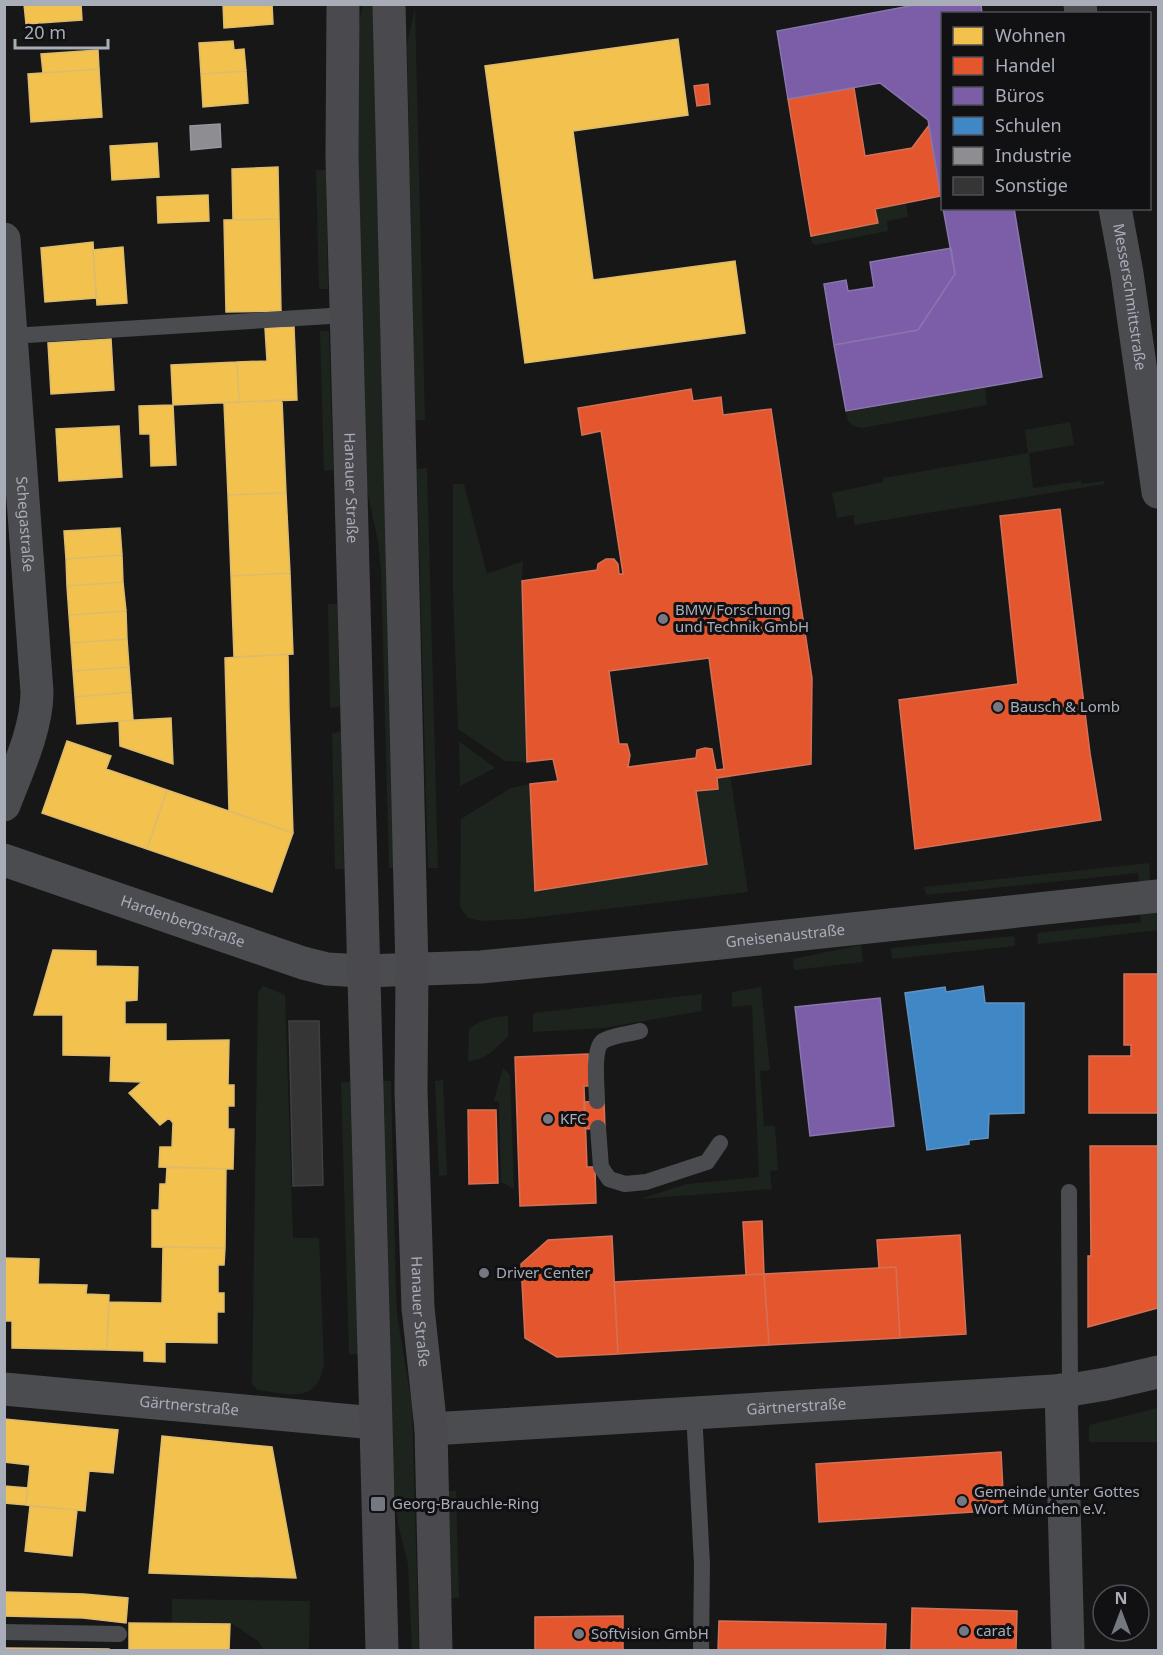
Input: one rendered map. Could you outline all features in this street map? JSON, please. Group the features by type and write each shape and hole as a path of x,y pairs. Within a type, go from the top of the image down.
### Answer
{"main road":[{"name":"Hanauer Straße","path":"342,4 342,158 382,1650"},
{"name":"Hanauer Straße","path":"389,4 412,971 411,1091 418,1308 431,1429 436,1650"}],"street":[{"name":"Messerschmittstraße","path":"1115,210 1148,350 1158,492"},
{"name":"Schegastraße","path":"4,239 37,703 31,728 4,804"},
{"name":"Hardenbergstraße","path":"4,860 303,963 327,969 364,971"},
{"name":"Gneisenaustraße","path":"412,971 481,967 1158,896"},
{"path":"364,971 412,971"},
{"name":"Gärtnerstraße","path":"431,1429 1065,1390 1107,1384 1158,1372"},
{"name":"Gärtnerstraße","path":"4,1389 375,1423"},
{"path":"1065,1390 1068,1650"}],"lane":[{"path":"9,328 346,315"},
{"path":"597,1101 596,1052 600,1044 608,1039 640,1031"},
{"path":"598,1128 600,1162 603,1171 609,1179 625,1184 646,1182 707,1162 720,1143"},
{"path":"1065,1390 1069,1192"},
{"path":"694,1412 702,1564 701,1650"},
{"path":"4,1632 119,1634"}],"shaded area":[{"path":"363,5 374,5 379,280 397,868 389,868 381,569 378,541 366,486 355,74 359,22"},
{"path":"415,8 425,420 415,420 407,44"},
{"path":"316,170 326,170 328,289 319,289"},
{"path":"906,203 908,217 887,221 888,231 816,245 812,243 811,236 877,223 875,209"},
{"path":"320,331 329,331 333,470 324,471"},
{"path":"985,387 987,405 862,428 850,423 846,412"},
{"path":"1070,422 1074,445 1029,453 1033,488 1081,481 1082,484 1104,481 1105,484 854,525 854,515 837,518 832,493 883,482 883,478 1028,453 1025,430"},
{"path":"427,468 438,868 428,868 417,469"},
{"path":"453,484 464,484 487,574 523,561 527,762 505,761 458,729 453,592"},
{"path":"328,604 337,604 340,707 330,708"},
{"path":"341,732 344,869 335,869 332,733"},
{"path":"459,741 495,768 460,786"},
{"path":"730,775 748,892 522,919 481,921 468,918 460,907 461,819 511,788 530,784 536,891 707,864 696,791 718,789 717,778"},
{"path":"1149,863 1150,881 1139,882 1138,873 926,895 924,887"},
{"path":"1158,911 1158,930 1038,944 1037,933 1141,922 1140,913"},
{"path":"1014,936 1015,946 892,959 891,948"},
{"path":"861,945 863,962 794,970 793,959"},
{"path":"263,986 285,995 293,1238 319,1238 324,1363 316,1386 300,1394 257,1390 252,1383 258,992"},
{"path":"761,987 770,1070 760,1071 764,1126 775,1126 778,1170 770,1171 772,1189 640,1199 687,1184 759,1177 752,1005 732,1007 732,992"},
{"path":"702,994 701,1011 604,1028 533,1032 533,1013"},
{"path":"508,1016 508,1036 485,1056 468,1061 469,1029 487,1019"},
{"path":"503,1068 510,1075 514,1189 501,1182 499,1101 494,1101"},
{"path":"443,1080 447,1175 439,1176 435,1081"},
{"path":"381,1081 391,1081 397,1314 412,1406 419,1650 412,1650 408,1564 398,1524 393,1478"},
{"path":"341,1082 350,1082 358,1354 349,1354"},
{"path":"1158,1408 1158,1442 1089,1442 1089,1425"},
{"path":"446,1491 456,1491 459,1598 449,1598"},
{"path":"172,1599 310,1601 309,1650 263,1650 258,1641 231,1623 172,1623"}],"building: Wohnen":[{"path":"24,4 81,4 82,20 26,24"},
{"path":"223,4 272,4 273,24 224,28"},
{"path":"678,39 688,115 573,131 593,280 735,261 745,333 525,363 485,66"},
{"path":"233,41 234,50 244,49 246,71 201,74 199,43"},
{"path":"98,50 99,69 43,73 41,54"},
{"path":"99,69 102,117 31,122 28,74"},
{"path":"246,71 248,103 203,107 201,74"},
{"path":"157,143 159,177 112,180 110,146"},
{"path":"278,167 279,219 233,220 232,169"},
{"path":"208,195 209,221 158,223 157,197"},
{"path":"279,219 281,311 226,312 224,220"},
{"path":"93,242 96,298 45,302 41,248"},
{"path":"123,247 127,303 97,305 93,250"},
{"path":"294,327 297,400 239,402 237,362 267,361 265,328"},
{"path":"111,339 114,390 51,394 48,343"},
{"path":"237,362 239,402 173,405 171,365"},
{"path":"282,400 286,493 228,495 224,403"},
{"path":"173,405 176,465 151,466 150,434 140,434 139,406"},
{"path":"119,426 122,477 59,481 56,429"},
{"path":"286,493 290,573 231,576 228,495"},
{"path":"120,528 122,555 66,559 64,531"},
{"path":"122,555 123,582 67,586 66,559"},
{"path":"290,573 293,654 234,657 231,576"},
{"path":"123,582 126,611 69,615 67,586"},
{"path":"126,611 127,639 71,643 69,615"},
{"path":"127,639 129,667 73,671 71,643"},
{"path":"288,654 293,833 229,811 225,658"},
{"path":"129,667 131,692 75,697 73,671"},
{"path":"131,692 133,720 77,724 75,697"},
{"path":"171,718 173,764 120,746 119,721"},
{"path":"67,741 111,756 106,769 167,790 147,849 42,813"},
{"path":"167,790 293,833 272,892 147,849"},
{"path":"53,950 96,951 96,966 138,967 137,1000 125,1001 125,1024 166,1024 166,1041 229,1040 228,1085 234,1085 234,1106 228,1106 228,1129 234,1129 233,1169 159,1167 160,1147 172,1147 173,1123 169,1118 160,1125 129,1093 142,1082 110,1081 111,1056 63,1055 63,1015 34,1015"},
{"path":"167,1167 226,1169 225,1248 152,1247 152,1210 159,1210 160,1184 166,1184"},
{"path":"163,1247 225,1248 224,1265 218,1265 218,1293 224,1293 224,1312 217,1312 217,1343 165,1342 165,1362 144,1361 144,1351 107,1350 109,1302 162,1303"},
{"path":"4,1258 39,1259 38,1284 87,1285 86,1294 109,1295 107,1350 12,1348 12,1321 4,1321"},
{"path":"4,1419 118,1430 113,1473 89,1471 85,1511 26,1505 30,1465 4,1462"},
{"path":"162,1436 272,1447 296,1578 149,1573"},
{"path":"4,1486 28,1488 26,1505 4,1503"},
{"path":"30,1506 77,1510 72,1556 25,1551"},
{"path":"4,1592 84,1594 128,1598 126,1623 83,1618 4,1616"},
{"path":"129,1623 230,1624 229,1650 129,1650"},
{"path":"4,1648 109,1649 109,1650 4,1650"}],"building: Handel":[{"path":"708,84 710,104 697,106 694,86"},
{"path":"854,88 865,156 912,148 929,125 941,196 875,209 878,223 811,236 788,99"},
{"name":"BMW Forschung und Technik GmbH","path":"691,389 693,401 721,397 723,415 771,409 812,678 811,764 717,778 718,789 696,791 707,864 535,891 530,784 558,781 553,759 527,762 522,581 597,570 598,564 606,559 614,559 618,564 619,574 623,574 601,431 582,435 578,408","holes":["709,658 724,769 716,770 712,749 705,748 697,750 696,758 628,767 630,755 627,744 619,744 609,671"]},
{"path":"1060,509 1090,753 1101,820 915,849 899,700 1018,684 1000,516"},
{"path":"1124,974 1158,974 1158,1113 1089,1113 1089,1056 1131,1056 1131,1045 1124,1045"},
{"path":"588,1054 590,1086 584,1086 587,1167 595,1167 596,1203 520,1206 515,1057"},
{"path":"604,1101 605,1128 585,1129 584,1102"},
{"path":"468,1110 496,1110 498,1183 469,1184"},
{"path":"1090,1146 1158,1146 1158,1308 1088,1327 1088,1256 1091,1256"},
{"path":"762,1221 764,1274 746,1275 743,1222"},
{"path":"960,1235 966,1334 900,1338 896,1267 879,1268 877,1240"},
{"path":"612,1236 618,1354 557,1357 525,1338 521,1264 548,1240"},
{"path":"896,1267 900,1338 769,1345 764,1274"},
{"path":"764,1274 769,1345 618,1354 614,1282"},
{"path":"1001,1452 1004,1510 819,1522 816,1464"},
{"name":"carat","path":"912,1608 1017,1611 1016,1650 911,1650"},
{"name":"Softvision GmbH","path":"623,1616 623,1650 535,1650 535,1617"},
{"path":"719,1621 886,1624 885,1650 718,1650"}],"building: Büros":[{"path":"920,4 981,4 982,12 941,12 941,197 928,120 880,83 788,99 777,31"},
{"path":"943,210 1014,210 1042,377 846,411 834,345 918,330 955,274"},
{"path":"951,248 955,274 918,330 834,345 824,284 846,280 848,291 874,287 870,262"},
{"path":"880,998 894,1126 810,1136 795,1007"}],"building: Schulen":[{"path":"983,986 985,1003 1024,1003 1024,1113 989,1114 988,1138 969,1140 969,1144 927,1150 905,993 945,987 946,992"}],"building: Industrie":[{"path":"220,124 221,147 191,150 190,126"}],"building: Sonstige":[{"path":"289,1021 319,1021 323,1185 293,1186"}],"place":[{"name":"BMW Forschung und Technik GmbH","path":"663,619"},
{"name":"Bausch & Lomb","path":"998,707"},
{"name":"KFC","path":"548,1119"},
{"name":"Driver Center","path":"484,1273"},
{"name":"Gemeinde unter Gottes Wort München e.V.","path":"962,1501"},
{"name":"Georg-Brauchle-Ring","path":"378,1504"},
{"name":"carat","path":"964,1631"},
{"name":"Softvision GmbH","path":"579,1634"}]}
